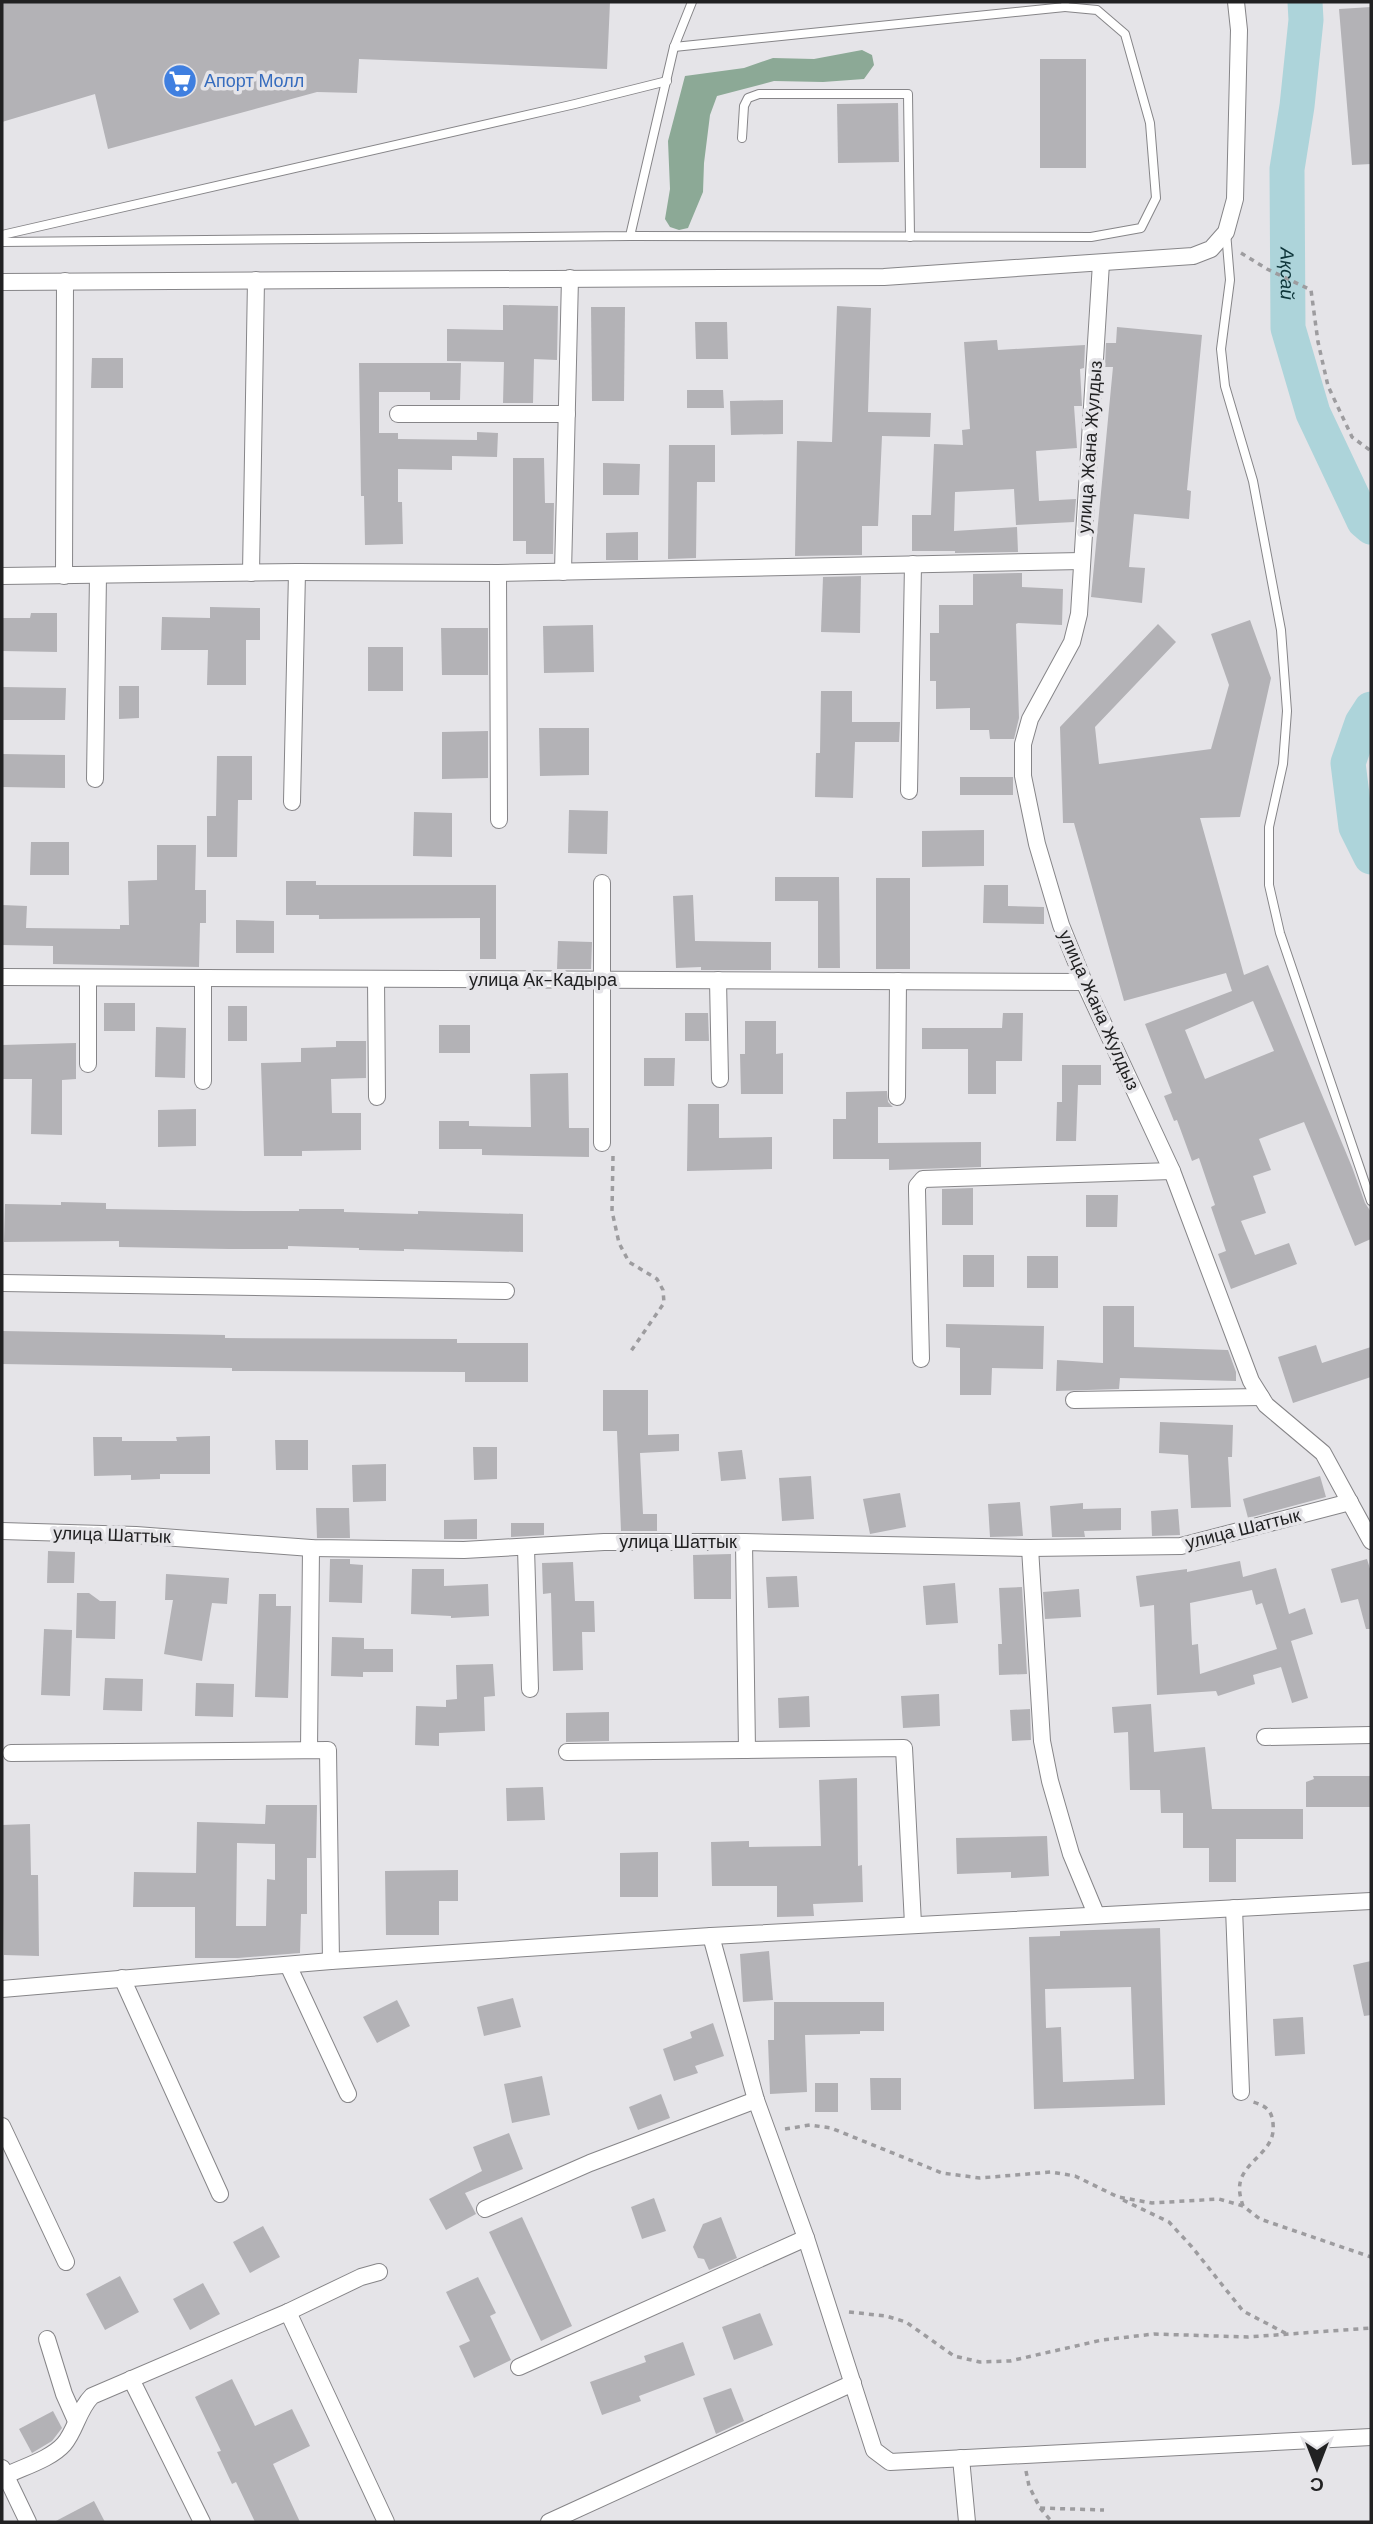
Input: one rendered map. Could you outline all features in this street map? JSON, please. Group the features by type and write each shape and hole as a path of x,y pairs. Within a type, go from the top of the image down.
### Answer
{"street":[{"path":"2,282 884,277 1193,256 1211,249 1227,238 1235,199 1239,30 1236,2"},
{"name":"улица Жана Жулдыз","path":"1101,263 1079,614 1072,642 1030,719 1023,744 1023,776 1037,844 1061,925 1084,982 1172,1171 1251,1381 1261,1397 1282,1420 1323,1453 1371,1541"},
{"path":"563,572 570,278"},
{"path":"251,573 256,280"},
{"path":"64,576 65,281"},
{"path":"398,414 567,414"},
{"path":"2,576 298,572 498,573 1082,561"},
{"path":"909,790 913,564"},
{"path":"292,802 298,572"},
{"path":"498,573 499,820"},
{"path":"94,779 98,575"},
{"path":"602,883 602,1143"},
{"name":"улица Ак-Кадыра","path":"2,977 1084,982"},
{"path":"88,978 88,1064"},
{"path":"203,978 203,1082"},
{"path":"376,979 377,1097"},
{"path":"718,981 720,1079"},
{"path":"897,1097 898,981"},
{"path":"921,1359 917,1186 923,1179 1172,1171"},
{"path":"2,1283 506,1291"},
{"path":"1074,1400 1261,1397"},
{"name":"улица Шаттык","path":"2,1531 136,1535 311,1548 464,1550 604,1542 1030,1548 1181,1546 1350,1502"},
{"path":"744,1542 747,1750"},
{"path":"309,1751 311,1548"},
{"path":"526,1548 530,1689"},
{"path":"1030,1548 1042,1741 1050,1781 1071,1854 1096,1914"},
{"path":"1265,1737 1371,1735"},
{"path":"567,1752 905,1748 913,1924"},
{"path":"11,1753 328,1750 331,1961"},
{"path":"2,1990 331,1961 711,1936 1371,1901"},
{"path":"1234,1908 1241,2092"},
{"path":"711,1936 756,2100 806,2238 874,2449 890,2462 1371,2437"},
{"path":"288,1965 348,2094"},
{"path":"122,1978 220,2194"},
{"path":"485,2209 590,2162 756,2100"},
{"path":"2,2126 66,2262"},
{"path":"519,2367 806,2238"},
{"path":"28,2522 4,2472 56,2451 66,2443 84,2404 92,2396 288,2312 361,2277 379,2272"},
{"path":"288,2312 386,2522"},
{"path":"47,2339 76,2421"},
{"path":"131,2379 202,2522"},
{"path":"550,2522 853,2383"},
{"path":"961,2458 967,2522"}],"lane":[{"path":"630,236 674,47 691,2"},
{"path":"2,242 630,236 1091,237 1141,228 1156,198 1150,123 1125,34 1097,10 1065,4 674,47"},
{"path":"2,235 667,81"},
{"path":"742,138 744,106 748,98 760,94 908,94 910,237"},
{"path":"1227,238 1230,280 1222,349 1225,386 1253,481 1281,630 1287,711 1283,764 1269,827 1269,885 1280,933 1371,1201"}],"path":[{"path":"1227,238 1267,269 1311,290 1318,342 1328,386 1352,437 1371,451"},
{"path":"602,1143 613,1148 612,1211 619,1243 629,1262 657,1279 663,1290 664,1303 629,1354"},
{"path":"1241,2092 1248,2100 1263,2105 1272,2113 1274,2128 1270,2144 1242,2176 1238,2192 1243,2206"},
{"path":"767,2131 810,2125 831,2128 942,2173 981,2178 1051,2172 1075,2176 1169,2222 1243,2311 1287,2334"},
{"path":"1118,2197 1152,2203 1219,2199 1243,2206 1260,2219 1371,2257"},
{"path":"830,2311 886,2316 906,2322 954,2356 981,2362 1010,2361 1102,2340 1154,2334 1248,2336 1371,2328"},
{"path":"1022,2455 1029,2486 1040,2508 1052,2522"},
{"path":"1040,2508 1104,2510"}],"green space":[{"path":"862,50 872,55 874,65 864,79 774,81 717,96 710,115 703,192 688,228 679,230 670,227 665,219 670,189 668,141 685,76 744,68 773,58 814,59"}],"building":[{"name":"Апорт Молл","path":"2,2 610,2 607,69 359,59 357,93 317,92 108,149 95,94 2,122"},
{"path":"1371,7 1371,164 1352,165 1339,9"},
{"path":"1040,59 1086,59 1086,168 1040,168"},
{"path":"898,103 899,162 838,163 837,104"},
{"path":"503,305 558,306 557,360 534,359 533,403 503,403 504,362 447,361 447,329 503,330"},
{"path":"837,306 871,308 868,412 931,413 930,437 882,436 878,526 862,526 862,555 795,556 797,441 832,442"},
{"path":"591,307 625,307 624,401 592,401"},
{"path":"695,322 727,322 728,359 696,359"},
{"path":"1117,327 1202,335 1187,490 1191,491 1189,519 1134,514 1129,567 1145,568 1142,603 1091,597 1113,367 1105,367 1106,343 1116,343"},
{"path":"997,340 998,350 1085,345 1084,368 1080,369 1082,406 1074,406 1077,448 1036,451 1039,501 1076,499 1074,522 1016,525 1014,489 955,492 954,531 1017,527 1018,552 912,551 912,515 931,515 934,444 963,445 962,430 970,429 964,342"},
{"path":"92,358 123,358 123,388 91,388"},
{"path":"359,363 461,363 460,400 430,400 430,392 379,392 379,433 398,433 398,439 477,440 477,432 498,433 497,457 452,456 452,470 398,469 398,502 402,502 403,544 365,545 364,496 361,496"},
{"path":"687,390 723,390 724,408 687,408"},
{"path":"783,400 783,434 731,435 730,401"},
{"path":"669,445 715,445 715,482 697,482 696,558 668,559"},
{"path":"513,458 544,458 545,503 554,503 553,554 526,554 526,541 513,541"},
{"path":"603,463 640,464 639,495 603,495"},
{"path":"638,532 638,560 606,560 606,533"},
{"path":"1022,573 1022,587 1063,589 1062,625 1016,624 1019,718 1014,739 990,739 989,730 970,730 970,708 936,709 936,681 930,681 930,633 939,633 939,605 973,605 973,574"},
{"path":"861,576 860,633 821,632 823,577"},
{"path":"210,607 260,608 260,640 246,640 246,685 207,685 208,650 161,650 162,617 210,618"},
{"path":"31,613 57,613 57,652 2,651 2,618 30,618"},
{"path":"1250,620 1271,678 1240,817 1200,818 1244,975 1268,965 1371,1212 1371,1239 1355,1246 1304,1122 1259,1139 1271,1170 1253,1176 1266,1213 1241,1221 1255,1255 1289,1243 1297,1264 1231,1289 1218,1254 1226,1251 1211,1207 1215,1205 1199,1158 1192,1161 1177,1120 1174,1121 1164,1096 1172,1093 1145,1024 1232,991 1226,973 1124,1001 1074,823 1063,823 1060,727 1158,624 1176,642 1095,727 1099,764 1211,749 1229,685 1211,634","holes":["1253,1001 1274,1051 1205,1079 1185,1030"]},
{"path":"593,625 594,672 544,673 543,626"},
{"path":"441,628 488,628 488,675 442,675"},
{"path":"368,647 403,647 403,691 368,691"},
{"path":"119,686 139,686 139,718 119,719"},
{"path":"2,687 66,688 65,720 2,720"},
{"path":"821,691 852,691 852,722 900,722 899,742 855,742 853,798 815,797 816,753 820,753"},
{"path":"539,728 589,728 589,775 540,776"},
{"path":"488,731 488,778 442,779 442,732"},
{"path":"2,754 65,755 65,788 2,787"},
{"path":"217,756 252,756 252,800 238,800 237,857 207,857 207,816 216,816"},
{"path":"960,777 1013,777 1013,795 960,795"},
{"path":"569,810 608,811 607,854 568,853"},
{"path":"414,812 452,813 452,857 413,856"},
{"path":"984,830 984,866 922,867 922,831"},
{"path":"31,842 69,842 69,875 30,875"},
{"path":"157,845 196,845 195,890 206,890 206,923 200,923 199,967 53,964 53,946 2,945 2,905 27,906 26,928 120,929 120,925 129,925 128,881 157,880"},
{"path":"775,877 839,877 840,968 818,968 818,901 775,901"},
{"path":"876,878 910,878 910,969 876,969"},
{"path":"286,881 316,881 316,885 496,885 496,959 480,959 480,918 319,919 319,915 286,915"},
{"path":"984,885 1008,885 1008,906 1044,907 1044,924 983,923"},
{"path":"693,895 695,941 771,942 771,970 676,968 673,896"},
{"path":"236,920 274,921 274,953 236,953"},
{"path":"558,941 592,942 591,969 557,969"},
{"path":"104,1003 135,1003 135,1031 104,1031"},
{"path":"228,1006 247,1006 247,1041 228,1041"},
{"path":"685,1013 708,1013 709,1041 685,1041"},
{"path":"1003,1013 1023,1013 1022,1061 996,1061 996,1094 968,1094 968,1049 922,1049 922,1028 1002,1028"},
{"path":"745,1021 776,1021 776,1054 783,1053 783,1094 741,1094 740,1054 745,1054"},
{"path":"439,1025 470,1025 470,1053 439,1053"},
{"path":"156,1027 186,1028 185,1078 155,1077"},
{"path":"336,1041 366,1041 366,1078 331,1079 332,1113 361,1113 361,1150 302,1151 302,1156 264,1156 261,1063 301,1062 301,1048 336,1047"},
{"path":"76,1043 76,1079 62,1080 62,1135 31,1134 32,1079 2,1079 2,1045"},
{"path":"644,1058 675,1058 674,1086 644,1086"},
{"path":"1062,1065 1101,1065 1101,1085 1078,1085 1076,1141 1056,1141 1057,1102 1062,1102"},
{"path":"568,1073 569,1128 589,1128 589,1157 482,1155 482,1149 439,1149 439,1121 469,1121 469,1126 531,1127 530,1074"},
{"path":"887,1091 888,1102 893,1107 878,1107 878,1143 981,1142 981,1167 889,1170 889,1159 833,1159 833,1119 846,1119 846,1092"},
{"path":"688,1104 719,1104 719,1138 772,1137 772,1169 687,1171"},
{"path":"196,1109 196,1146 158,1147 158,1110"},
{"path":"973,1188 973,1225 942,1225 942,1189"},
{"path":"1086,1195 1118,1195 1117,1227 1086,1227"},
{"path":"61,1202 106,1203 106,1209 344,1209 344,1212 523,1214 523,1252 359,1250 288,1246 288,1249 119,1247 119,1241 4,1242 5,1204 61,1205"},
{"path":"963,1255 994,1255 994,1287 963,1287"},
{"path":"1027,1256 1058,1256 1058,1288 1027,1288"},
{"path":"1103,1306 1134,1306 1134,1347 1228,1350 1236,1372 1236,1381 1120,1378 1119,1389 1056,1391 1057,1360 1103,1363"},
{"path":"946,1324 1044,1326 1043,1369 992,1368 991,1395 960,1395 960,1348 946,1347"},
{"path":"2,1331 225,1335 225,1338 457,1339 457,1343 528,1343 528,1382 465,1382 465,1372 232,1371 232,1368 2,1364"},
{"path":"1316,1345 1322,1363 1371,1347 1371,1377 1293,1403 1278,1357"},
{"path":"603,1390 648,1390 648,1435 679,1434 679,1451 640,1453 643,1514 657,1514 657,1531 621,1531 617,1431 603,1431"},
{"path":"1160,1422 1233,1425 1232,1457 1228,1457 1231,1507 1191,1508 1188,1455 1159,1453"},
{"path":"210,1436 210,1474 160,1474 160,1479 131,1480 131,1475 94,1476 93,1437 122,1437 122,1441 177,1441 176,1437"},
{"path":"275,1440 308,1440 308,1470 276,1470"},
{"path":"473,1447 497,1447 497,1479 474,1480"},
{"path":"742,1450 746,1479 721,1481 718,1452"},
{"path":"386,1464 386,1501 353,1502 352,1465"},
{"path":"811,1476 814,1519 782,1521 779,1478"},
{"path":"1320,1476 1326,1497 1248,1518 1243,1499"},
{"path":"900,1493 906,1527 870,1534 863,1499"},
{"path":"1020,1502 1023,1536 990,1537 988,1504"},
{"path":"1083,1503 1083,1509 1121,1508 1121,1530 1084,1531 1085,1537 1052,1537 1050,1506"},
{"path":"316,1508 349,1508 350,1538 317,1538"},
{"path":"1178,1509 1180,1535 1152,1536 1151,1511"},
{"path":"477,1519 477,1539 444,1539 444,1520"},
{"path":"511,1523 544,1523 544,1535 511,1537"},
{"path":"48,1551 75,1552 74,1583 47,1583"},
{"path":"731,1554 731,1599 694,1599 693,1555"},
{"path":"330,1559 350,1559 350,1564 363,1565 362,1603 329,1602"},
{"path":"1367,1559 1371,1572 1371,1629 1366,1629 1358,1599 1341,1603 1331,1569"},
{"path":"1240,1561 1243,1577 1276,1568 1289,1614 1305,1608 1313,1634 1291,1641 1308,1698 1292,1703 1281,1667 1253,1675 1255,1684 1218,1696 1216,1691 1157,1695 1154,1605 1140,1607 1136,1576 1187,1569 1187,1572","holes":["1252,1590 1256,1605 1262,1603 1277,1649 1200,1674 1198,1644 1192,1645 1190,1603"]},
{"path":"573,1562 575,1601 594,1601 595,1632 582,1632 583,1670 553,1671 551,1593 543,1594 542,1563"},
{"path":"412,1569 444,1569 444,1586 488,1584 489,1616 451,1618 411,1614"},
{"path":"166,1574 229,1578 227,1604 212,1603 202,1661 164,1654 173,1600 165,1600"},
{"path":"797,1576 799,1607 768,1608 766,1577"},
{"path":"955,1583 958,1623 926,1625 923,1586"},
{"path":"1022,1587 1027,1674 999,1675 998,1644 1002,1644 999,1588"},
{"path":"1079,1589 1081,1617 1045,1619 1043,1592"},
{"path":"77,1593 89,1593 100,1601 116,1601 115,1639 76,1638"},
{"path":"259,1594 276,1594 276,1606 291,1606 288,1698 255,1697"},
{"path":"44,1629 72,1630 70,1696 41,1695"},
{"path":"332,1637 364,1638 364,1649 393,1649 393,1672 363,1672 363,1677 331,1676"},
{"path":"493,1664 495,1696 484,1697 485,1731 439,1733 439,1746 415,1745 416,1706 446,1707 446,1700 457,1699 456,1665"},
{"path":"105,1678 143,1679 142,1711 103,1710"},
{"path":"196,1683 234,1684 233,1717 195,1716"},
{"path":"939,1694 940,1726 903,1728 901,1696"},
{"path":"809,1696 810,1727 779,1728 778,1698"},
{"path":"1151,1704 1154,1752 1205,1747 1212,1809 1303,1809 1303,1839 1236,1839 1236,1882 1209,1882 1209,1848 1183,1848 1183,1813 1161,1813 1160,1790 1130,1790 1128,1732 1114,1733 1112,1707"},
{"path":"1030,1709 1031,1740 1012,1741 1010,1710"},
{"path":"609,1712 609,1741 566,1742 566,1713"},
{"path":"1313,1776 1371,1776 1371,1807 1306,1807 1306,1782 1314,1779"},
{"path":"857,1778 858,1866 862,1865 863,1902 813,1904 814,1916 777,1917 777,1886 712,1886 711,1842 749,1841 749,1847 821,1846 819,1780"},
{"path":"543,1787 545,1820 507,1821 506,1788"},
{"path":"266,1805 317,1805 316,1858 307,1858 307,1914 301,1914 300,1953 195,1958 195,1907 133,1907 134,1872 196,1873 197,1822 265,1824","holes":["237,1843 275,1844 275,1880 267,1879 266,1926 236,1926"]},
{"path":"30,1824 31,1875 38,1875 39,1956 4,1955 2,1825"},
{"path":"1047,1836 1049,1876 1011,1878 1011,1872 957,1874 956,1838"},
{"path":"658,1852 658,1897 620,1897 620,1853"},
{"path":"458,1870 458,1901 439,1901 439,1935 386,1935 385,1871"},
{"path":"1160,1928 1165,2105 1034,2109 1029,1937 1060,1936 1060,1931","holes":["1131,1987 1134,2079 1063,2082 1061,2027 1046,2028 1045,1989"]},
{"path":"769,1951 773,2000 743,2002 740,1954"},
{"path":"1371,1961 1371,2015 1364,2016 1353,1965"},
{"path":"513,1998 521,2027 484,2036 477,2007"},
{"path":"397,2000 410,2026 377,2043 363,2017"},
{"path":"774,2002 884,2002 884,2031 805,2035 807,2092 770,2094 768,2040 774,2040"},
{"path":"1303,2017 1305,2054 1275,2056 1273,2019"},
{"path":"713,2023 724,2056 695,2066 698,2073 674,2081 663,2049 692,2038 690,2032"},
{"path":"542,2076 550,2115 512,2123 504,2084"},
{"path":"870,2078 901,2078 901,2110 871,2110"},
{"path":"815,2083 838,2083 838,2112 815,2112"},
{"path":"661,2094 670,2118 638,2130 629,2107"},
{"path":"509,2133 523,2169 465,2193 476,2214 446,2230 429,2199 482,2171 473,2147"},
{"path":"654,2198 666,2231 642,2239 631,2207"},
{"path":"522,2217 572,2326 541,2341 489,2232"},
{"path":"721,2217 737,2258 709,2270 704,2259 698,2258 693,2247 703,2224"},
{"path":"263,2226 280,2257 250,2273 233,2242"},
{"path":"120,2276 139,2312 105,2330 86,2294"},
{"path":"478,2277 496,2313 490,2316 511,2360 474,2378 459,2346 470,2341 446,2292"},
{"path":"203,2283 220,2314 190,2330 173,2299"},
{"path":"760,2313 773,2345 734,2360 722,2327"},
{"path":"683,2342 695,2375 639,2396 641,2401 602,2415 590,2382 646,2362 644,2356"},
{"path":"232,2379 255,2426 292,2409 310,2446 273,2464 300,2522 255,2522 236,2482 232,2484 217,2452 221,2451 195,2397"},
{"path":"731,2388 744,2421 716,2434 703,2398"},
{"path":"53,2411 62,2428 52,2441 32,2453 19,2429"},
{"path":"94,2501 105,2522 54,2522"}],"waterway":[{"name":"Ақсай","path":"1305,2 1306,20 1297,106 1287,169 1288,328 1313,413 1364,521 1371,527"},
{"name":"Ақсай","path":"1371,709 1362,723 1348,763 1356,827 1371,857"}],"place":[{"name":"Апорт Молл","path":"180,81"}]}
